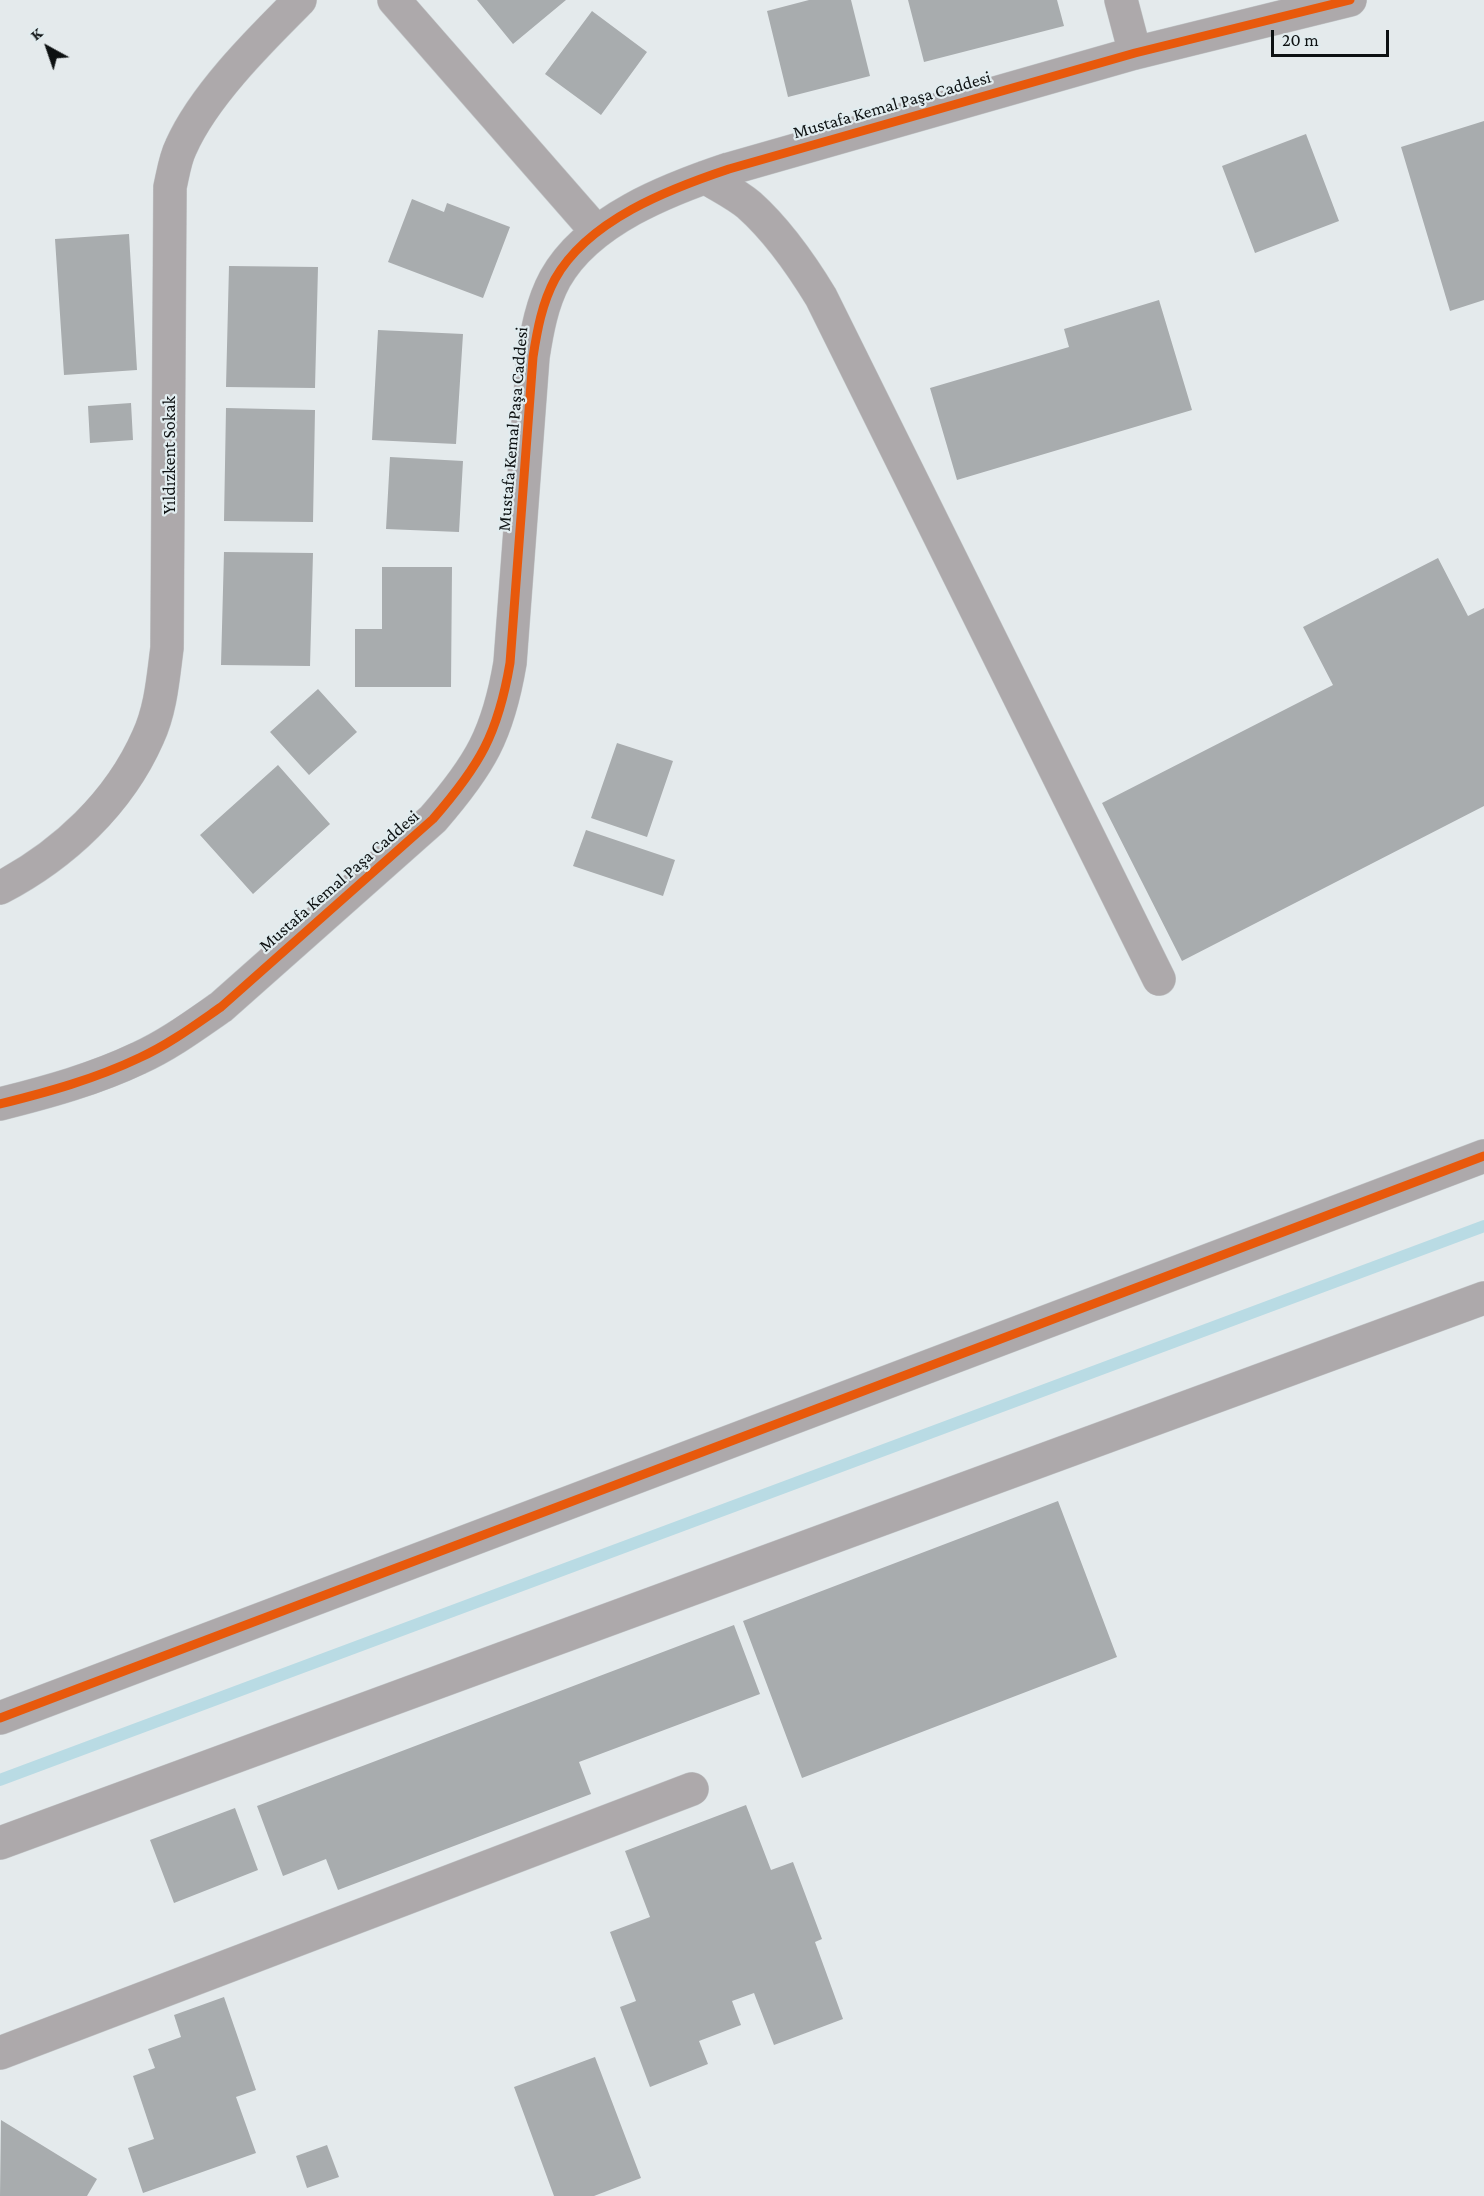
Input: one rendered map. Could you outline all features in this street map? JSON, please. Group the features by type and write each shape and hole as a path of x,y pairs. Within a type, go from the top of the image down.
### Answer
{"street":[{"name":"Yıldızkent Sokak","path":"0,888 63,847 101,811 126,775 148,737 160,700 167,648 170,187 180,148 198,115 264,36 300,0"},
{"path":"394,0 597,232"},
{"path":"1121,0 1135,53"},
{"name":"Mustafa Kemal Paşa Caddesi","path":"0,1104 96,1077 141,1057 188,1030 221,1007 433,819 463,785 482,756 504,701 510,663 533,357 540,319 554,280 568,258 597,232 634,209 705,177 1135,53 1350,0"},
{"path":"705,177 747,203 774,231 801,265 821,297 1159,979"},
{"path":"0,1718 1484,1156"},
{"path":"0,1843 1484,1298"},
{"path":"0,2053 692,1788"}],"building":[{"path":"477,0 566,0 513,44"},
{"path":"809,0 851,0 870,76 788,97 767,11"},
{"path":"908,0 1057,0 1064,26 924,62"},
{"path":"592,11 647,52 601,115 545,74"},
{"path":"1484,121 1484,300 1450,311 1401,147"},
{"path":"1306,134 1339,221 1255,253 1222,166"},
{"path":"412,199 444,212 447,203 510,227 483,298 388,262"},
{"path":"129,234 137,370 64,375 55,239"},
{"path":"229,266 318,267 315,388 226,387"},
{"path":"1159,300 1192,410 957,480 930,388 1069,347 1064,329"},
{"path":"378,330 463,334 456,444 372,440"},
{"path":"131,403 133,440 90,443 88,406"},
{"path":"226,408 315,410 313,522 224,521"},
{"path":"390,457 463,461 459,532 386,529"},
{"path":"224,552 313,553 310,666 221,665"},
{"path":"1438,558 1468,616 1484,608 1484,806 1182,961 1102,803 1333,685 1303,627"},
{"path":"382,567 452,567 451,687 355,687 355,629 382,629"},
{"path":"318,689 357,732 309,775 270,732"},
{"path":"617,743 673,761 647,837 591,818"},
{"path":"278,765 330,824 253,894 200,835"},
{"path":"586,830 675,860 663,896 573,866"},
{"path":"1058,1501 1117,1657 802,1778 743,1621"},
{"path":"734,1625 760,1694 579,1762 591,1794 338,1890 326,1859 283,1876 257,1806"},
{"path":"746,1805 771,1870 793,1862 822,1939 815,1942 843,2019 774,2045 754,1993 732,2001 741,2025 699,2041 708,2064 650,2087 620,2007 636,2001 610,1932 650,1917 625,1851"},
{"path":"235,1808 258,1870 174,1903 150,1840"},
{"path":"224,1997 256,2090 236,2097 256,2153 143,2193 128,2148 154,2139 133,2076 155,2068 148,2049 181,2037 174,2015"},
{"path":"595,2057 641,2178 594,2196 554,2196 514,2087"},
{"path":"1,2120 97,2179 87,2196 0,2196"},
{"path":"327,2145 339,2177 307,2188 296,2156"}],"waterway":[{"path":"0,1780 1484,1226"}],"cycle path":[{"path":"0,1104 36,1095 122,1066 150,1053 221,1007 433,819 475,765 500,710 510,663 533,357 538,327 543,307 555,279 569,258 588,240 632,209 681,186 729,169 1135,53 1350,0"},
{"path":"0,1718 1484,1156"}]}
